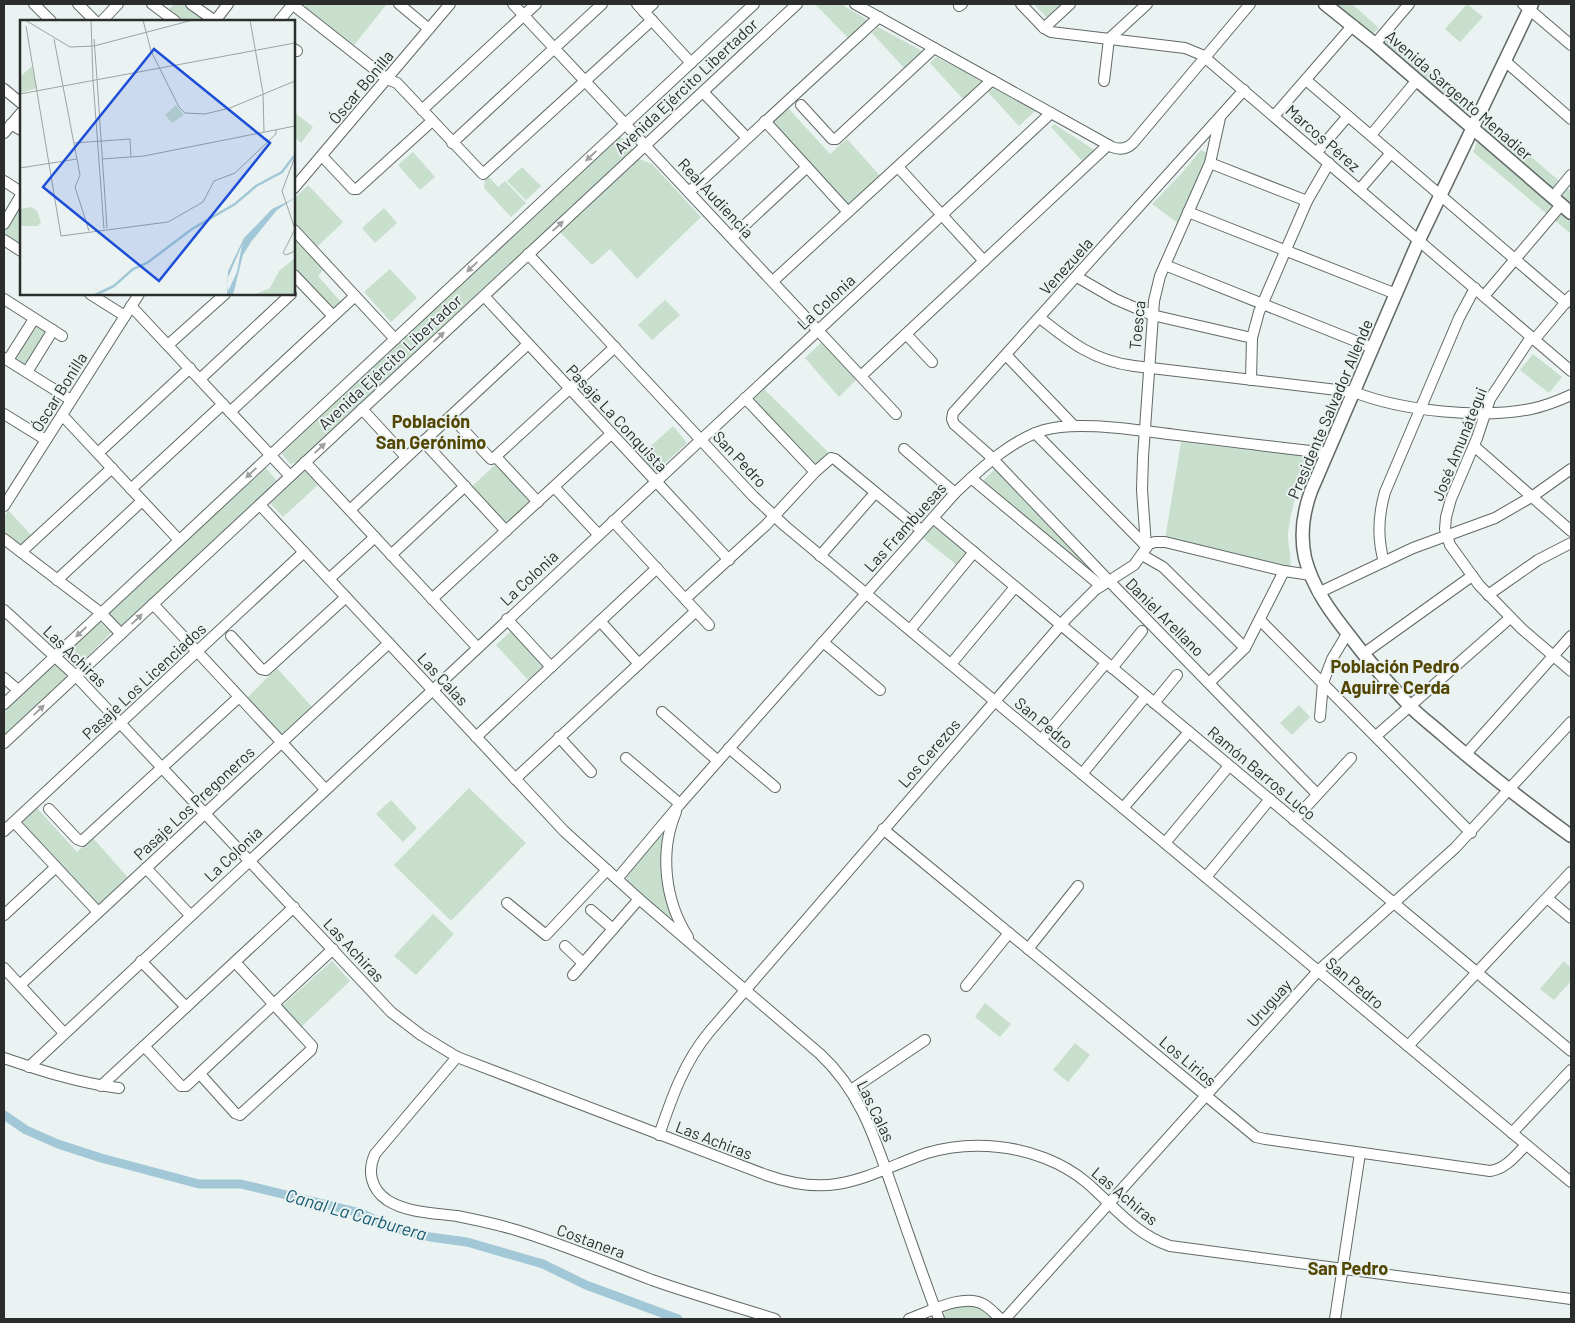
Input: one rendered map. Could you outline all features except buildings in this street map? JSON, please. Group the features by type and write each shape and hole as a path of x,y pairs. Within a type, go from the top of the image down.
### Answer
{"main road":[{"name":"Avenida Sargento Menadier","path":"1331,5 1352,26 1562,205"},
{"name":"Presidente Salvador Allende","path":"1528,6 1505,61 1419,240 1311,491 1303,518 1303,546 1310,575 1318,593 1363,654 1410,706 1509,790 1571,836"}],"street":[{"path":"34,4 50,20"},
{"path":"78,4 94,20"},
{"path":"103,20 118,4"},
{"path":"152,4 174,20"},
{"path":"164,13 171,4"},
{"path":"191,4 214,20"},
{"path":"216,20 228,4"},
{"path":"280,20 293,4 387,79 397,83 483,174 586,81 648,16 653,4"},
{"path":"399,4 429,29"},
{"name":"Real Audiencia","path":"513,4 896,414"},
{"path":"422,110 536,4"},
{"path":"452,142 602,4"},
{"path":"637,4 691,62"},
{"name":"Avenida Ejército Libertador","path":"4,704 754,4"},
{"name":"Avenida Ejército Libertador","path":"4,743 797,4"},
{"path":"855,4 1108,145 1122,149 1133,143 1250,4"},
{"path":"1021,4 1044,28 1070,4"},
{"path":"1104,81 1109,39 1147,4"},
{"path":"1375,44 1409,4"},
{"name":"Óscar Bonilla","path":"296,183 322,156 429,29 445,5"},
{"path":"1528,6 1571,45"},
{"path":"689,192 879,18"},
{"path":"1274,116 1352,26"},
{"name":"Marcos Pérez","path":"1044,28 1051,32 1185,48 1205,57 1571,371"},
{"path":"800,105 832,139 836,139 934,48"},
{"path":"1505,61 1571,119"},
{"path":"773,281 992,80"},
{"path":"1306,80 1515,259 1568,300"},
{"path":"1371,135 1417,80"},
{"path":"4,89 20,102"},
{"name":"Venezuela","path":"993,460 986,451 954,424 952,416 1244,90"},
{"path":"702,92 747,138"},
{"name":"La Colonia","path":"29,1067 1051,113"},
{"path":"4,133 20,114"},
{"path":"1316,152 1348,116"},
{"name":"Toesca","path":"1144,551 1142,490 1144,431 1152,316 1157,287 1210,163 1220,118"},
{"path":"322,156 355,189 432,120"},
{"path":"765,121 848,212"},
{"path":"11,124 20,129"},
{"path":"861,376 1108,145"},
{"path":"1360,189 1391,153"},
{"path":"1210,163 1307,201"},
{"path":"1251,380 1252,338 1262,304 1307,201 1329,163"},
{"path":"732,237 807,167"},
{"path":"898,167 984,261"},
{"path":"1484,296 1562,205 1571,175"},
{"path":"4,181 20,193"},
{"path":"4,224 20,196"},
{"path":"1188,212 1396,294"},
{"path":"295,231 395,339"},
{"path":"4,240 20,248"},
{"name":"San Pedro","path":"528,254 774,516 1571,1182"},
{"path":"1165,265 1373,348"},
{"path":"295,276 333,316"},
{"path":"1077,277 1121,302 1152,316 1252,338"},
{"path":"295,291 302,284"},
{"path":"1384,562 1379,533 1382,500 1459,318 1474,288"},
{"path":"92,295 125,316"},
{"name":"Óscar Bonilla","path":"4,506 138,295"},
{"path":"168,346 224,295"},
{"path":"200,379 291,295"},
{"path":"131,489 355,296"},
{"name":"Pasaje La Conquista","path":"484,296 729,560"},
{"path":"4,299 58,333 27,372"},
{"name":"José Amunátegui","path":"1446,535 1445,523 1448,508 1474,446 1485,412 1499,384 1533,338 1568,300"},
{"path":"131,306 290,476"},
{"path":"34,318 6,359 71,400"},
{"path":"1040,318 1089,354 1113,362 1354,392 1420,408 1442,411 1485,412 1530,409 1571,395"},
{"path":"906,334 932,362"},
{"path":"350,510 528,344"},
{"path":"459,425 488,456 491,458 496,457 615,347"},
{"path":"1006,355 1073,426"},
{"path":"98,453 190,368"},
{"path":"745,398 815,472"},
{"path":"362,409 406,457"},
{"path":"4,414 46,440"},
{"path":"62,415 179,540"},
{"name":"Las Frambuesas","path":"617,879 718,760 921,530 971,478 1013,445 1035,433 1073,426 1144,431 1328,453"},
{"path":"1035,433 1144,551 1163,567 1245,648"},
{"path":"432,600 612,434"},
{"path":"423,441 506,531"},
{"path":"1474,446 1571,531"},
{"path":"904,449 955,493"},
{"path":"496,457 538,502"},
{"path":"685,599 729,560 827,461 835,459 921,530"},
{"name":"Daniel Arellano","path":"993,460 1105,584 1209,683 1317,794"},
{"path":"305,462 477,648"},
{"path":"20,552 112,468"},
{"path":"1318,593 1413,548 1495,518 1533,496 1571,469"},
{"path":"971,478 1105,584"},
{"path":"391,555 465,486"},
{"path":"554,487 598,534"},
{"path":"820,556 875,493"},
{"path":"57,580 142,501"},
{"name":"Las Calas","path":"260,504 564,830 617,879 829,1062 851,1090 870,1126 938,1315"},
{"name":"Ramón Barros Luco","path":"933,518 1571,1051"},
{"path":"613,521 709,625"},
{"path":"1446,535 1450,545 1488,595 1510,618 1571,671"},
{"path":"329,579 375,538"},
{"path":"4,539 101,613 121,634"},
{"path":"1144,551 1155,542 1165,542 1284,571 1310,575"},
{"path":"1488,595 1538,560 1571,543"},
{"name":"Los Cerezos","path":"659,1135 678,1083 691,1057 703,1040 883,829 1061,625 1084,600 1134,565 1144,551"},
{"name":"Pasaje Los Licenciados","path":"4,831 304,552"},
{"path":"910,630 974,552"},
{"path":"476,737 657,568"},
{"path":"1209,683 1245,648 1284,571"},
{"path":"1363,654 1472,576"},
{"path":"951,664 1016,587"},
{"path":"231,636 262,670 266,670 346,597"},
{"path":"153,604 325,789"},
{"name":"Las Achiras","path":"4,610 76,676 392,1012 420,1035 457,1057 659,1135 775,1178 795,1183 836,1184 860,1178 927,1153 948,1148 975,1145 1004,1147 1030,1153 1064,1168 1084,1181 1145,1235 1170,1246 1571,1299"},
{"path":"515,778 696,611"},
{"path":"1376,736 1510,618"},
{"path":"507,620 551,667"},
{"path":"1260,620 1471,833"},
{"path":"600,622 639,664"},
{"path":"1041,740 1142,631"},
{"path":"1320,717 1323,683 1332,659 1347,634"},
{"path":"1465,754 1571,636"},
{"path":"823,642 880,690"},
{"name":"Pasaje Los Pregoneros","path":"20,985 389,643"},
{"path":"1082,774 1150,699 1177,675"},
{"path":"4,678 18,690"},
{"path":"49,809 77,839 82,841 239,696"},
{"path":"662,712 718,760"},
{"name":"Uruguay","path":"1005,1319 1318,971 1395,904 1471,833 1571,722"},
{"path":"1123,808 1189,732"},
{"path":"559,737 591,772"},
{"path":"729,748 775,787"},
{"path":"626,758 680,804"},
{"path":"1294,820 1351,758"},
{"path":"1164,843 1230,766"},
{"path":"1206,878 1270,799"},
{"name":"Las Calas","path":"680,804 668,841 668,887 675,911 693,945"},
{"path":"14,822 98,912"},
{"name":"Los Lirios","path":"883,829 1252,1134 1260,1138 1490,1170 1498,1169 1505,1165 1526,1145"},
{"path":"4,916 56,867"},
{"path":"146,868 190,915"},
{"path":"507,903 546,935 607,870"},
{"path":"1408,1046 1571,872"},
{"path":"1028,949 1078,886"},
{"path":"573,975 639,898"},
{"path":"1547,898 1571,918"},
{"path":"101,1086 294,907"},
{"path":"591,910 613,929"},
{"path":"966,986 1009,933"},
{"path":"565,946 583,963"},
{"path":"144,1046 183,1087 186,1086 333,949"},
{"path":"141,962 186,1007"},
{"path":"200,1074 234,1113 240,1115 312,1048 235,962"},
{"path":"4,968 64,1034"},
{"path":"851,1090 925,1040"},
{"name":"Costanera","path":"457,1057 373,1158 371,1169 373,1184 379,1193 393,1204 411,1210 478,1220 517,1230 667,1285 775,1319"},
{"path":"4,1058 65,1078 119,1088"},
{"path":"1512,1133 1571,1070"},
{"path":"1335,1319 1360,1153"},
{"path":"909,1319 938,1315 962,1301 974,1301 984,1305 1001,1319"}],"green space":[{"path":"174,4 185,4 206,20 180,20 168,11"},
{"path":"307,4 387,4 354,45 305,7"},
{"path":"815,4 841,4 869,21 849,39"},
{"path":"1034,4 1065,4 1048,19"},
{"path":"1333,4 1352,4 1379,28 1371,36"},
{"path":"1467,4 1483,17 1460,42 1445,29"},
{"path":"878,27 924,52 905,69 872,33"},
{"path":"1387,35 1470,103 1463,112 1380,44"},
{"path":"936,57 984,81 963,99 930,63"},
{"path":"991,86 1035,111 1019,126 987,91"},
{"path":"788,108 830,154 847,139 881,177 846,208 770,124"},
{"path":"295,113 313,127 301,143 295,138"},
{"path":"1488,120 1571,191 1571,207 1483,133"},
{"path":"1054,124 1096,151 1083,162 1051,127"},
{"path":"620,135 633,150 298,462 290,464 282,454 284,447"},
{"path":"1478,140 1571,221 1571,234 1473,152"},
{"path":"1201,150 1208,153 1178,223 1152,204"},
{"path":"413,152 435,177 420,190 398,165"},
{"path":"639,159 652,164 701,217 637,279 610,249 592,265 560,232"},
{"path":"522,167 541,186 526,200 507,181"},
{"path":"489,177 498,187 505,181 526,203 511,217 484,188 485,180"},
{"path":"308,185 343,222 317,247 295,223 295,198"},
{"path":"20,201 20,240 18,243 4,237 4,228"},
{"path":"384,208 397,223 375,243 362,228"},
{"path":"295,237 323,270 318,276 341,302 331,311 295,272"},
{"path":"390,269 417,298 391,322 364,292"},
{"path":"665,300 680,315 652,340 638,325"},
{"path":"34,324 47,332 26,366 14,361 13,357"},
{"path":"822,342 858,378 839,397 805,358"},
{"path":"1533,354 1562,377 1549,393 1520,370"},
{"path":"763,388 830,454 815,469 750,400"},
{"path":"673,426 687,443 654,473 639,457"},
{"path":"1181,442 1312,457 1297,494 1289,522 1290,568 1165,539"},
{"path":"496,464 531,501 507,524 503,525 470,488"},
{"path":"265,467 277,481 121,628 106,613"},
{"path":"303,467 319,484 283,517 269,500"},
{"path":"995,469 1100,575 1097,578 981,483"},
{"path":"8,510 33,537 21,548 4,533 4,518"},
{"path":"931,527 935,527 967,553 958,566 922,537"},
{"path":"99,621 111,633 77,667 64,654"},
{"path":"512,630 544,666 529,681 496,645"},
{"path":"56,665 66,674 66,678 4,736 4,709 49,666"},
{"path":"277,668 312,707 280,737 245,700"},
{"path":"1299,705 1310,717 1292,735 1280,723"},
{"path":"469,788 526,843 451,921 394,865"},
{"path":"391,800 417,828 403,842 376,814"},
{"path":"36,807 77,852 93,838 130,880 98,910 18,823"},
{"path":"661,834 664,836 661,868 671,916 668,919 627,883 626,874"},
{"path":"433,914 454,934 416,975 394,956"},
{"path":"332,961 350,981 301,1027 282,1006"},
{"path":"1564,961 1571,968 1571,981 1554,1000 1540,989"},
{"path":"985,1003 1011,1024 1000,1037 975,1017"},
{"path":"1075,1043 1090,1055 1068,1082 1053,1070"},
{"path":"964,1305 978,1306 995,1319 943,1319 942,1316 946,1311"}],"waterway":[{"name":"Canal La Carburera","path":"4,1115 26,1130 58,1144 101,1158 199,1184 241,1184 361,1213 391,1227 430,1237 467,1242 543,1264 586,1285 678,1319"}],"district":[{"name":"Población San Gerónimo","path":"431,432"},
{"name":"Población Pedro Aguirre Cerda","path":"1395,678"},
{"name":"San Pedro","path":"1348,1269"}]}
